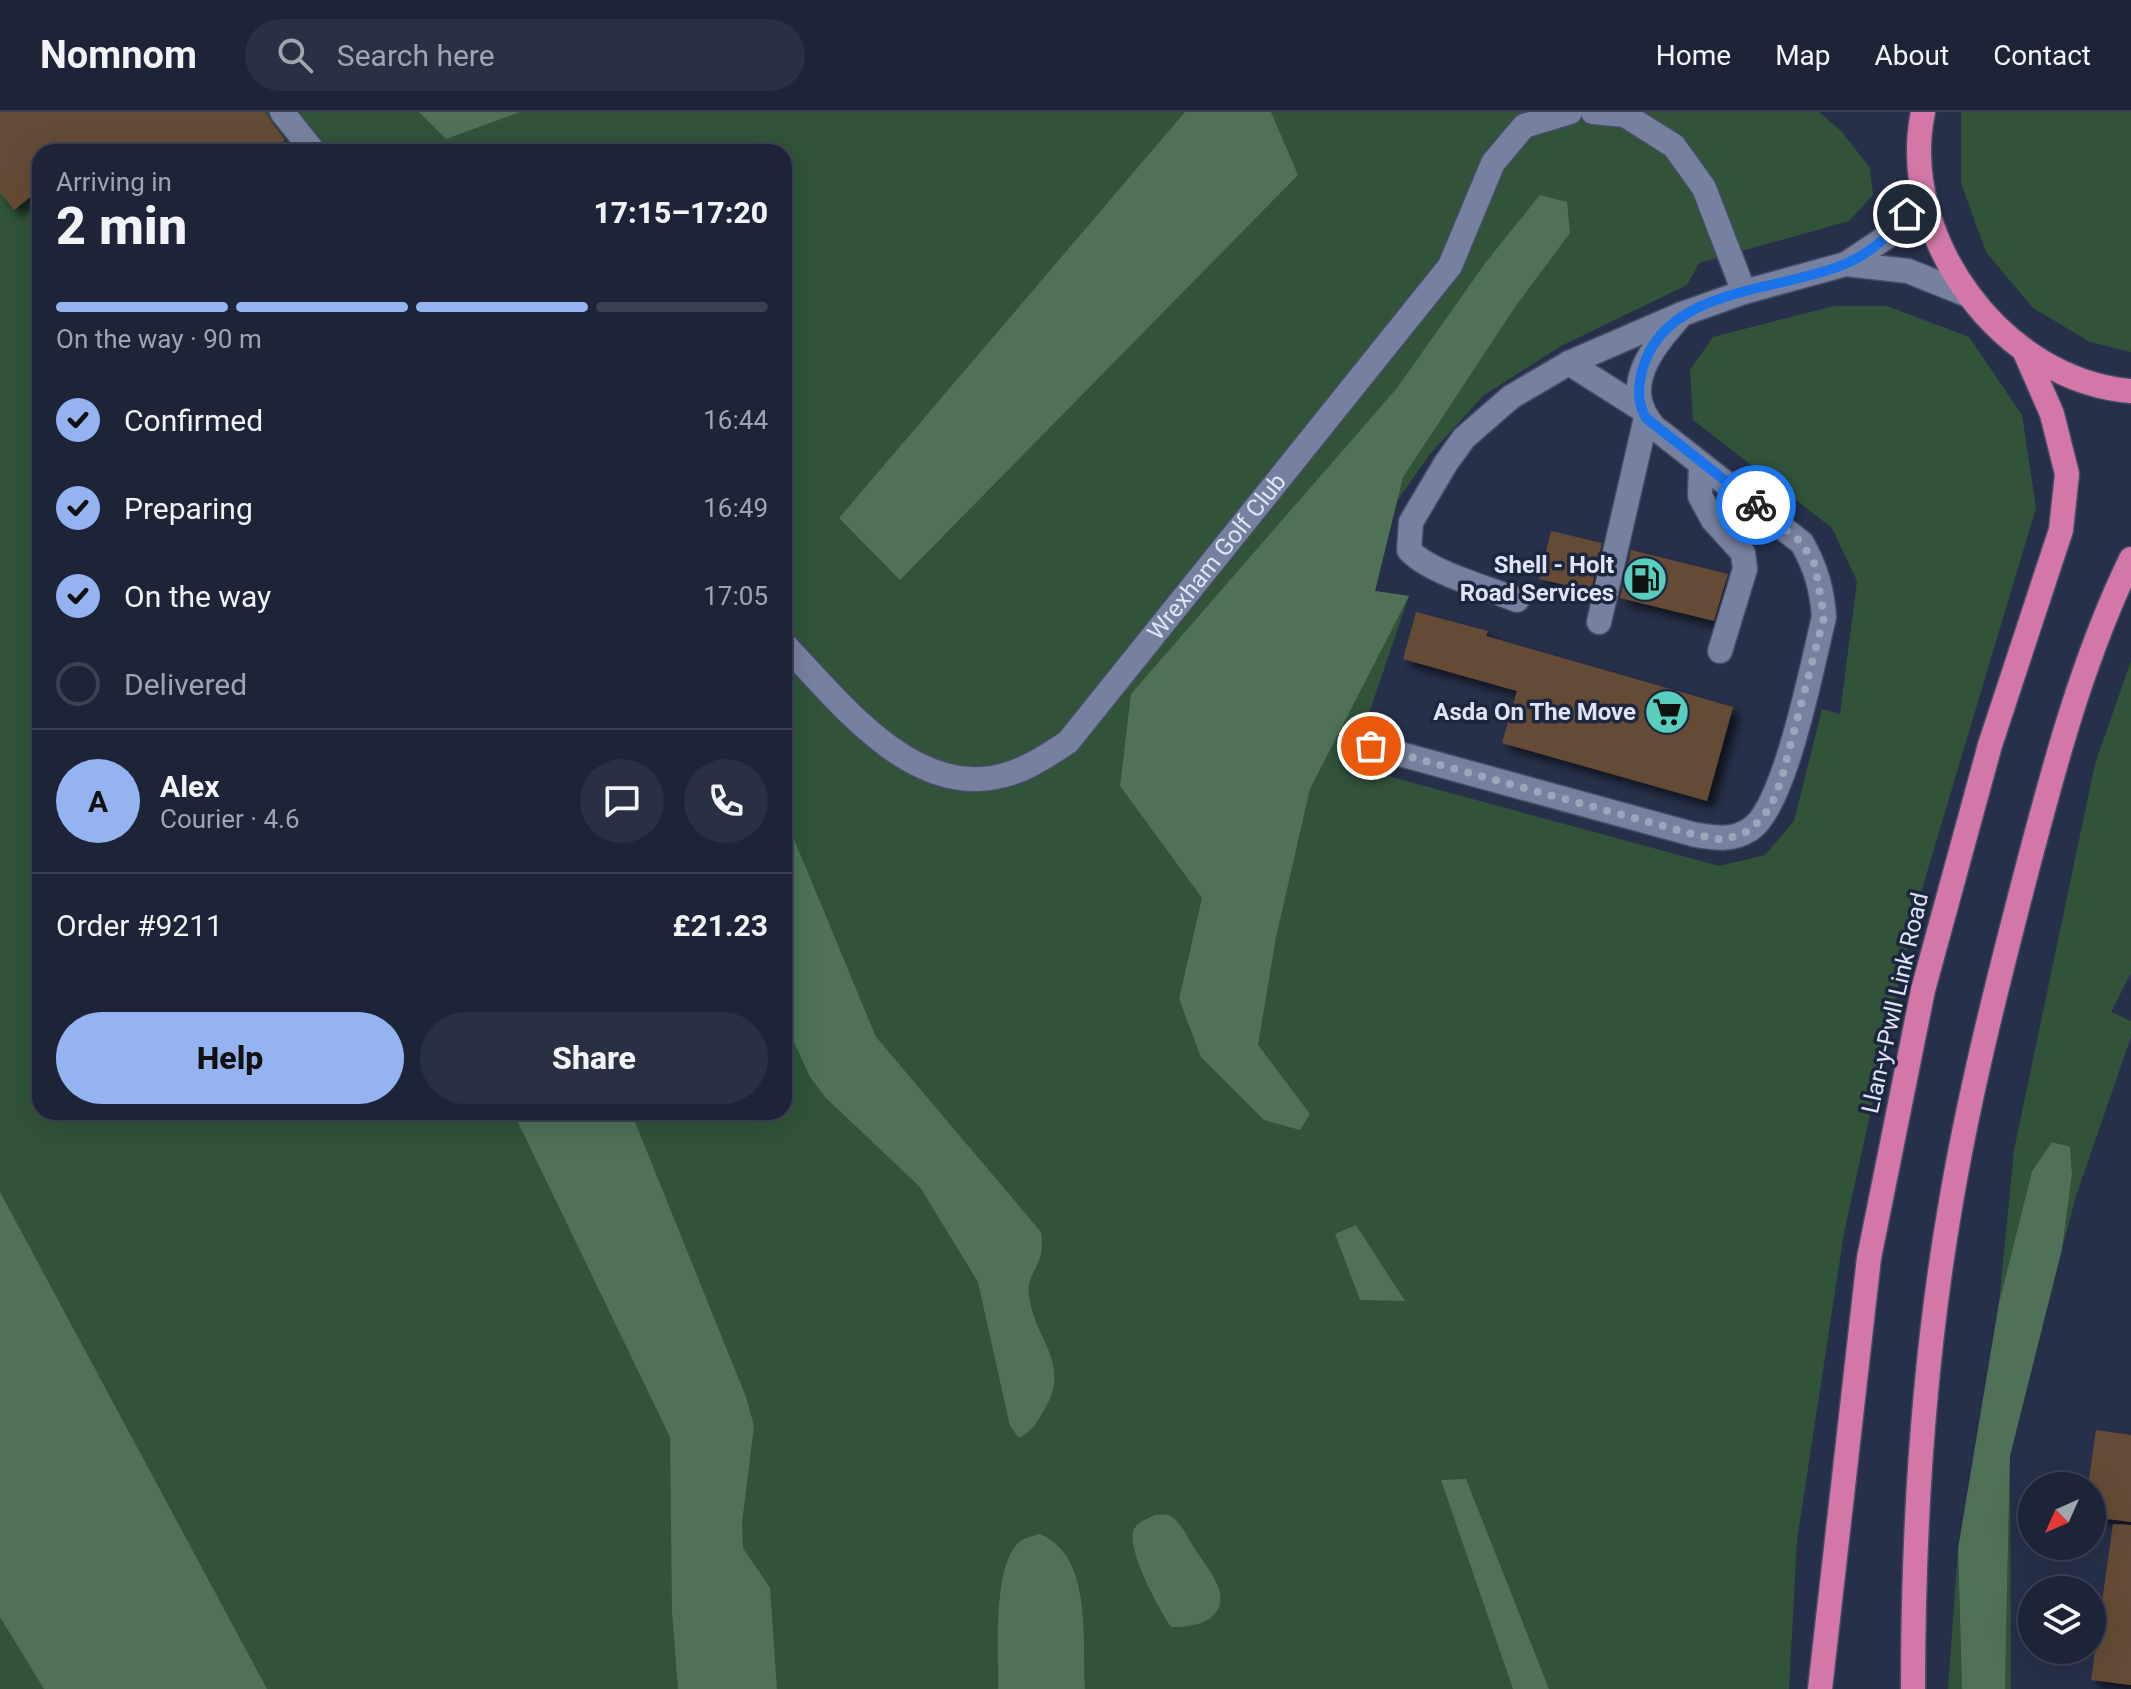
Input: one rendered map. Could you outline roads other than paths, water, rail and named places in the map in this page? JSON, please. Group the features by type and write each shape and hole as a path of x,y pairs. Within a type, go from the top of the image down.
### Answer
{"highway":[{"path":"1917,118 1923,194 1939,247 1968,295 2024,350 2072,376 2131,391"},
{"name":"Llan-y-Pwll Link Road","path":"1820,1689 1869,1258 1923,990 1990,745 2061,530 2067,474 2052,414 2024,350"},
{"path":"1913,1689 1919,1451 1950,1203 1998,982 2058,749 2116,589 2131,559"}],"lane":[{"path":"282,112 308,144"},
{"name":"Wrexham Golf Club","path":"792,652 865,727 901,756 941,774 990,779 1032,765 1056,750 1089,717 1450,266 1493,163 1524,126 1570,112"},
{"path":"1593,112 1625,115 1674,146 1704,188 1744,292"},
{"path":"1517,600 1419,561 1409,550 1407,536 1411,522 1464,438 1511,397 1569,363 1682,314 1744,292 1846,264 1891,234 1923,194"},
{"path":"1846,264 1908,271 1968,295"},
{"path":"1599,622 1643,413 1638,387 1644,362 1682,314"},
{"path":"1371,746 1724,840 1751,830 1770,808 1781,781 1824,617 1815,565 1802,543 1701,465 1643,413 1569,363"},
{"path":"1701,465 1700,496 1713,520 1743,553 1745,569 1720,651"}],"place":[{"name":"Shell - Holt Road Services","path":"1645,579"},
{"name":"Asda On The Move","path":"1667,712"}]}
